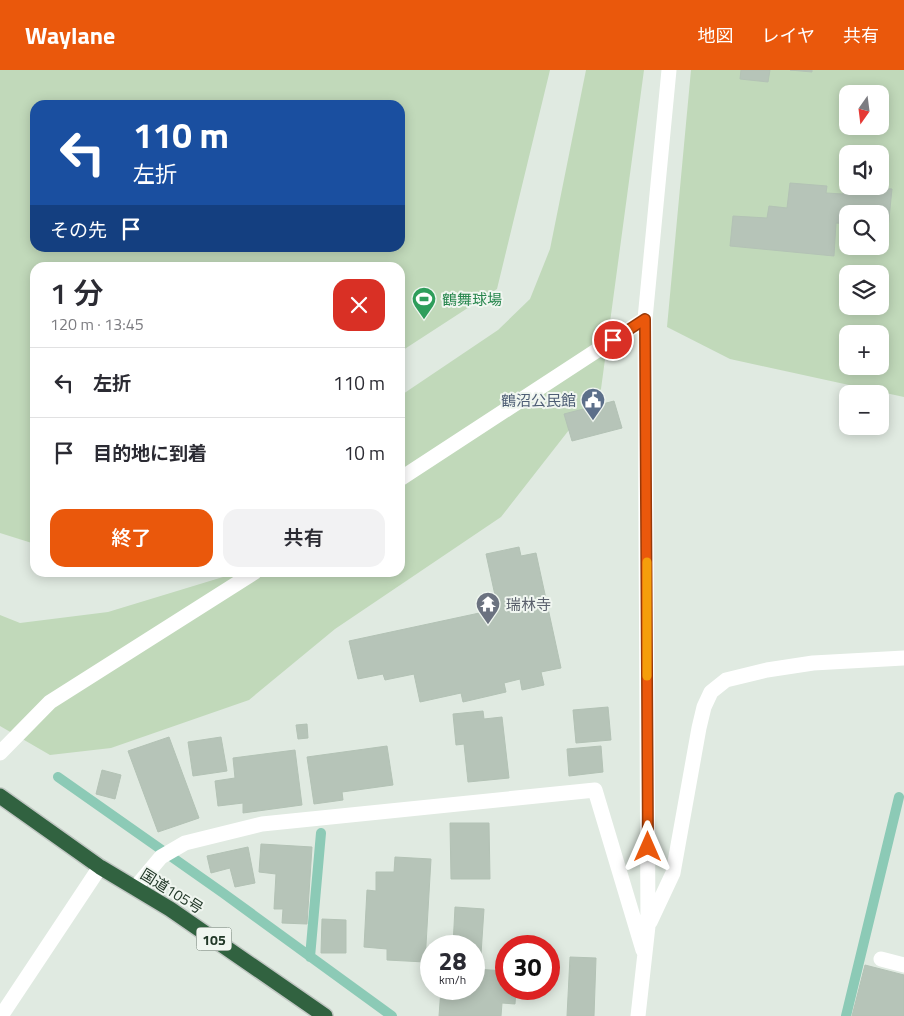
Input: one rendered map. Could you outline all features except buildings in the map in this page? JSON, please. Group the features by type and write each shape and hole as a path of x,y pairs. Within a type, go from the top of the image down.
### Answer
{"highway":[{"name":"国道105号","path":"0,796 100,867 170,909 325,1016"}],"street":[{"path":"638,1016 648,926 645,319 669,70"},
{"path":"405,475 645,319"},
{"path":"0,753 50,702 247,577"},
{"path":"648,926 673,873 699,728 710,692 726,680 767,670 813,663 904,658"},
{"path":"135,888 161,857 185,843 262,824 595,790 645,954"},
{"path":"0,1016 100,867"},
{"path":"881,959 904,965"}],"green space":[{"name":"鶴舞球場","path":"0,70 550,70 497,289 405,349 405,262 30,262 30,542 0,533"},
{"path":"586,70 644,70 601,389 501,517 335,629 249,700 111,748 50,755 0,726 0,615 20,623 108,612 223,577 405,577 405,393 498,330 530,299 550,249"},
{"path":"691,70 904,70 904,397 889,394 889,385 849,385 730,359 667,327"}],"waterway":[{"path":"58,777 223,893 392,1016"},
{"path":"846,1016 899,797"},
{"path":"310,957 321,833"}],"slow traffic":[{"path":"647,562 647,676"}],"place":[{"name":"鶴舞球場","path":"424,320"},
{"name":"鶴沼公民館","path":"593,421"},
{"name":"瑞林寺","path":"488,625"}],"route":[{"path":"613,340 645,319 648,847"}]}
